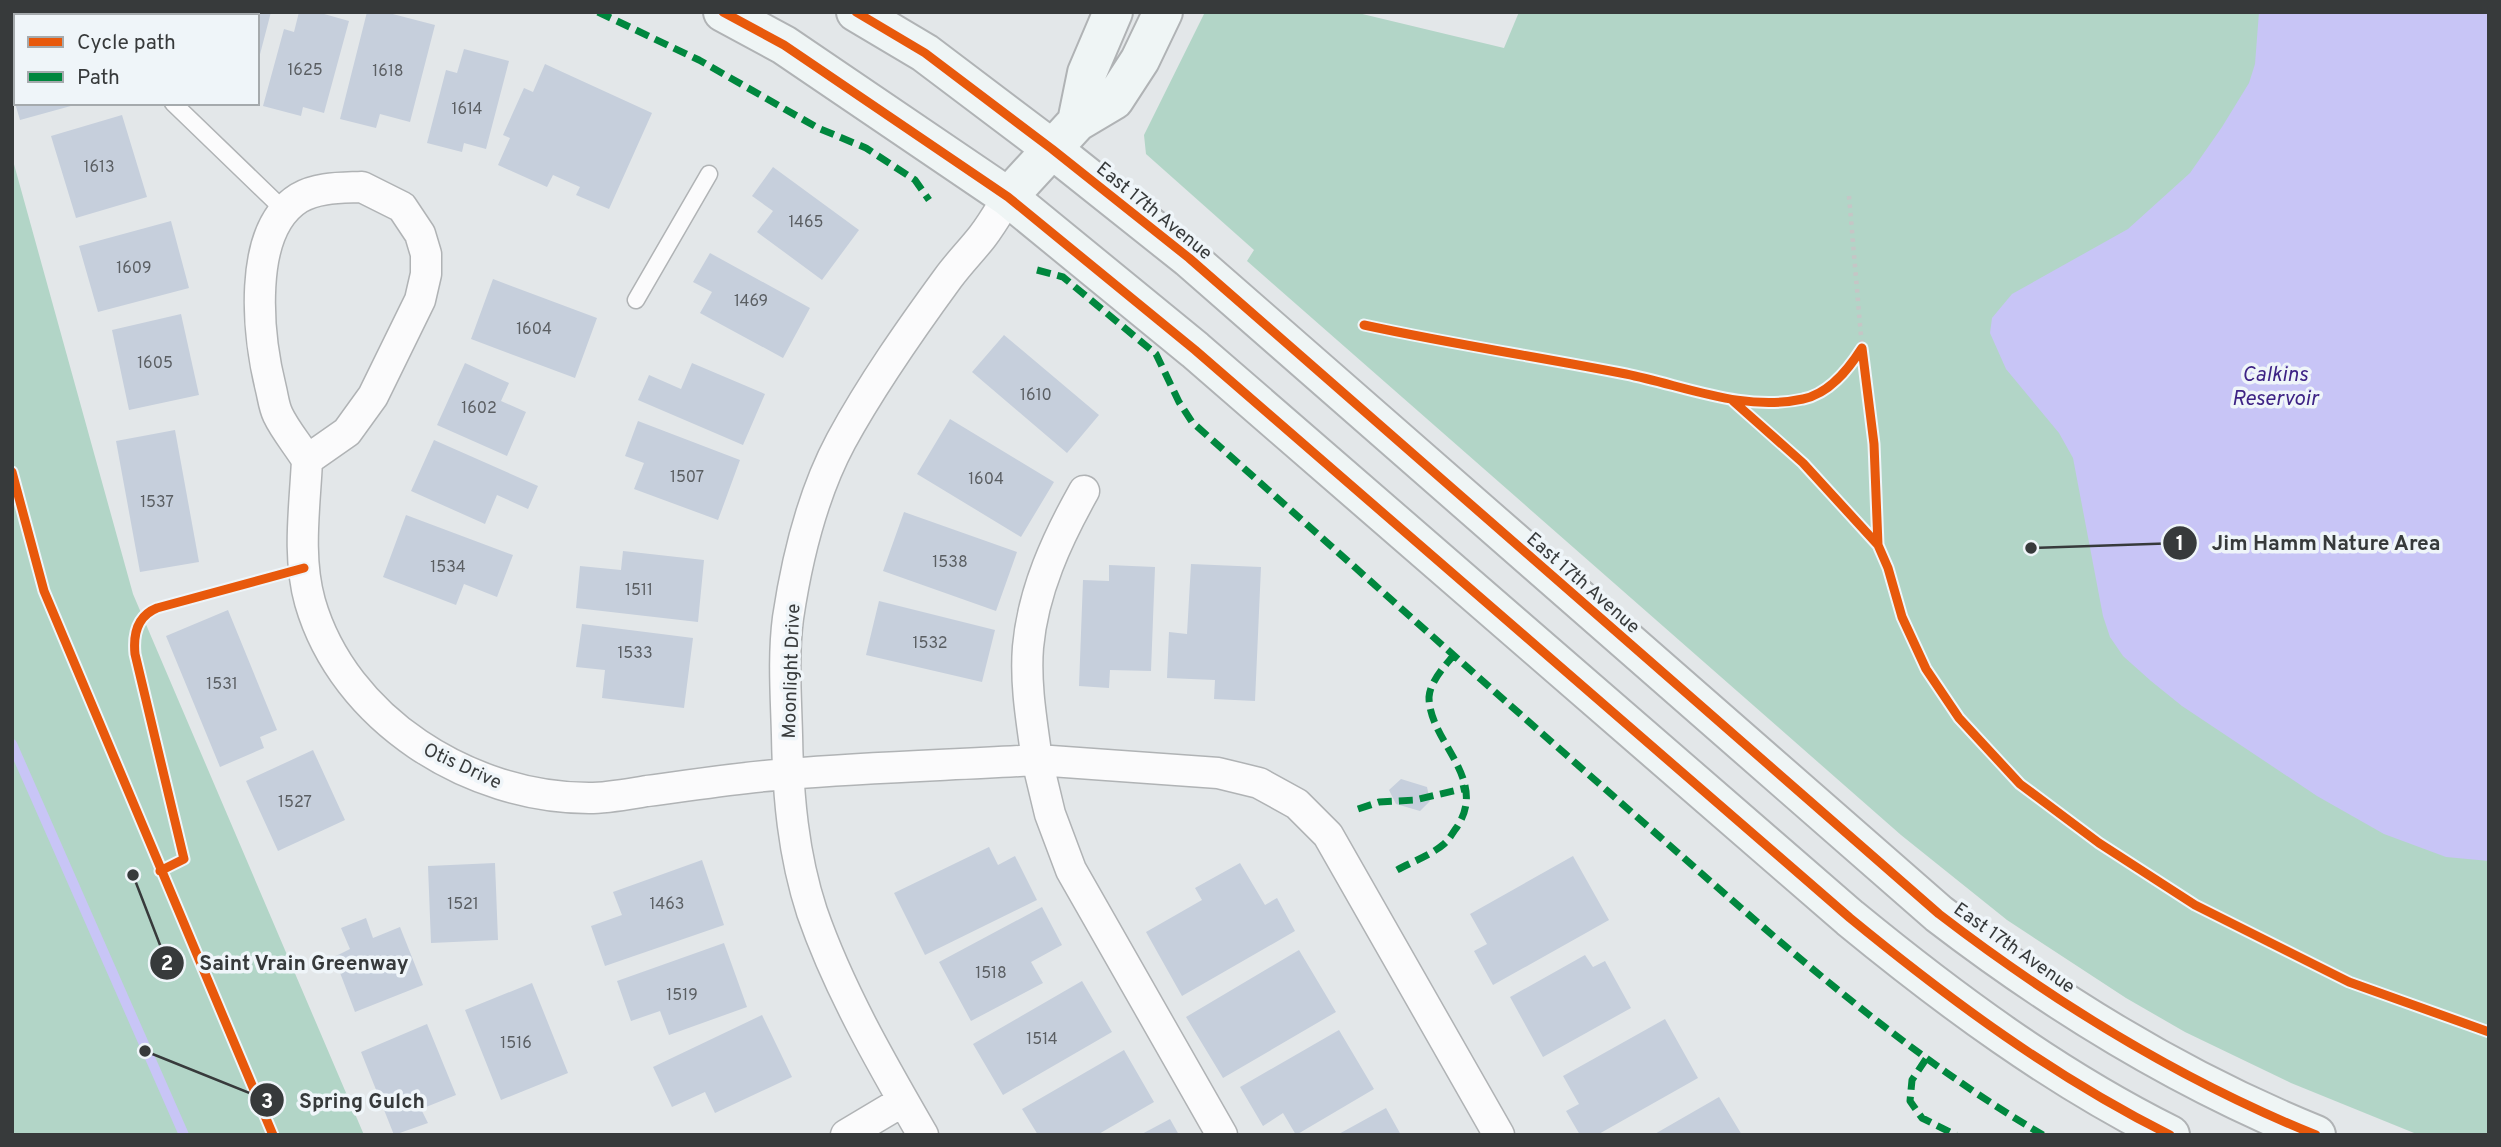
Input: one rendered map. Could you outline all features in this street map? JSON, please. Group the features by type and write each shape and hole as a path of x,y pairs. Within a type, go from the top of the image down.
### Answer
{"main road":[{"path":"723,12 784,45 1008,197 1195,349 1850,918 1914,970 1967,1010 2052,1067 2170,1135"},
{"name":"East 17th Avenue","path":"856,12 1064,135 1188,258 1939,914 2009,967 2115,1035 2228,1096 2316,1135"},
{"path":"1064,135 1113,12"},
{"path":"1008,197 1064,135 1114,100 1139,60 1163,12"}],"street":[{"path":"362,187 402,207 420,234 426,254 426,274 420,300 373,396 347,432 307,460 278,415 265,364 259,308 265,251 275,222 299,199 329,188 362,187"},
{"name":"Moonlight Drive","path":"923,1135 847,994 812,912 793,834 788,774 785,693 788,620 807,530 820,485 841,441 892,358 1008,197"},
{"name":"Otis Drive","path":"307,460 302,561 310,602 330,651 346,675 384,718 410,740 471,773 507,786 559,797 592,798 788,774 1037,760 1218,774 1259,783 1297,804 1328,835 1499,1135"},
{"path":"1084,491 1061,532 1034,612 1028,648 1030,702 1037,760 1050,814 1071,870 1222,1135"},
{"path":"846,1135 903,1101"}],"lane":[{"path":"175,105 286,212"},
{"path":"636,300 709,174"}],"path":[{"path":"1849,196 1862,348"}],"green space":[{"path":"1205,12 1354,12 1504,48 1519,12 2489,12 2489,1135 2419,1135 2291,1083 2185,1032 2126,998 2007,920 1901,835 1247,261 1254,250 1146,154 1144,135"},
{"path":"12,157 133,594 364,1135 12,1135"}],"water":[{"name":"Calkins Reservoir","path":"2259,12 2489,12 2489,861 2446,857 2384,834 2317,796 2182,706 2123,656 2110,637 2103,616 2073,458 2059,433 2006,369 1990,333 1992,318 2012,294 2128,229 2190,173 2249,83 2255,64"}],"building":[{"path":"271,12 259,58 259,14 206,14"},
{"path":"299,12 317,12 349,21 324,113 303,107 301,116 263,106 284,29 294,32"},
{"path":"367,12 385,12 435,25 410,122 380,114 376,128 340,119"},
{"path":"14,32 14,99 12,92"},
{"path":"464,49 509,61 486,149 464,143 462,152 427,143 446,70 457,73"},
{"path":"545,64 652,113 609,209 576,195 580,187 553,175 547,187 498,165 510,138 503,135 524,88 533,92"},
{"path":"16,105 74,105 20,120"},
{"path":"122,115 147,197 76,218 51,136"},
{"path":"773,167 859,230 822,280 757,232 773,211 752,196"},
{"path":"171,221 189,288 98,312 79,246"},
{"path":"710,253 810,308 783,358 700,313 712,292 693,282"},
{"path":"493,279 597,318 575,378 471,339"},
{"path":"181,314 199,395 129,410 112,330"},
{"path":"1004,335 1099,415 1067,453 972,372"},
{"path":"465,363 509,383 501,401 526,412 507,456 437,425"},
{"path":"692,363 765,394 743,445 638,400 649,375 681,389"},
{"path":"950,419 1054,482 1021,537 917,474"},
{"path":"638,421 740,460 718,520 634,489 644,463 625,456"},
{"path":"175,430 199,562 140,572 116,441"},
{"path":"434,440 538,486 528,509 497,495 485,524 411,491"},
{"path":"904,512 1017,552 996,611 883,571"},
{"path":"406,515 513,555 497,597 464,584 456,605 383,577"},
{"path":"623,551 704,560 698,622 576,608 580,566 621,570"},
{"path":"1191,564 1261,567 1255,701 1214,699 1215,680 1167,678 1169,632 1187,634"},
{"path":"1109,565 1155,567 1151,671 1110,670 1109,688 1079,686 1083,580 1109,581"},
{"path":"879,601 995,630 982,682 866,655"},
{"path":"228,610 277,730 260,737 264,748 220,767 166,636"},
{"path":"582,624 693,638 684,708 602,698 605,670 576,667"},
{"path":"313,750 345,820 278,851 246,781"},
{"path":"1401,779 1427,787 1430,801 1420,811 1396,804 1389,790"},
{"path":"989,847 998,865 1015,856 1037,900 925,955 894,893"},
{"path":"1573,856 1609,920 1493,985 1474,951 1487,944 1470,914"},
{"path":"702,860 724,925 605,966 591,926 622,915 613,892"},
{"path":"495,863 498,940 431,943 428,866"},
{"path":"1240,863 1265,905 1277,898 1295,931 1182,996 1146,932 1202,900 1195,888"},
{"path":"1042,907 1062,945 1031,962 1043,983 971,1021 939,962"},
{"path":"366,918 373,938 400,927 423,985 355,1012 334,957 350,949 341,928"},
{"path":"724,943 747,1007 669,1035 660,1011 631,1021 617,981"},
{"path":"1299,950 1336,1012 1223,1078 1186,1017"},
{"path":"1585,955 1593,967 1605,961 1631,1008 1543,1057 1510,997"},
{"path":"1082,981 1112,1032 1003,1095 973,1044"},
{"path":"532,983 568,1073 501,1100 465,1010"},
{"path":"762,1015 792,1077 715,1113 705,1092 672,1107 653,1067"},
{"path":"1665,1019 1698,1078 1597,1135 1580,1135 1566,1111 1579,1104 1563,1076"},
{"path":"427,1024 456,1095 421,1109 428,1123 394,1135 361,1052"},
{"path":"1339,1030 1374,1089 1296,1135 1283,1113 1263,1126 1240,1087"},
{"path":"1124,1050 1154,1102 1097,1135 1038,1135 1022,1109"},
{"path":"1719,1097 1742,1135 1653,1135"},
{"path":"1386,1108 1401,1135 1337,1135"},
{"path":"1170,1119 1179,1135 1140,1135"}],"waterway":[{"path":"12,744 184,1135"}],"marked path":[{"path":"598,12 699,60 818,128 866,148 915,180 929,200"},
{"path":"1037,270 1063,277 1156,354 1179,402 1192,422 1752,917 1892,1033 1991,1103 2043,1135"},
{"path":"1397,870 1444,844 1457,827 1465,809 1466,792 1462,776 1438,729 1429,697 1435,680 1453,656"},
{"path":"1358,809 1379,802 1415,800 1466,788"},
{"path":"1926,1059 1912,1080 1910,1101 1922,1118 1956,1135"}],"cycle path":[{"path":"723,12 784,45 1008,197 1195,350 1850,918 2004,1036 2085,1088 2170,1135"},
{"path":"856,12 925,53 1189,258 1939,914 2073,1009 2120,1037 2216,1090 2316,1135"},
{"path":"1364,325 1626,374 1714,396 1758,402 1803,399 1821,392 1851,365 1862,348 1874,444 1878,545"},
{"path":"1733,401 1803,463 1878,545 1888,568 1902,617 1926,669 1959,718 2020,784 2099,843 2195,905 2349,982 2489,1032"},
{"path":"12,472 44,591 273,1135"},
{"path":"160,871 184,859 135,654 138,626 150,611 157,608 304,568"}],"place":[{"name":"Jim Hamm Nature Area","path":"2031,548"},
{"name":"Saint Vrain Greenway","path":"133,875"},
{"name":"Spring Gulch","path":"145,1051"}]}
